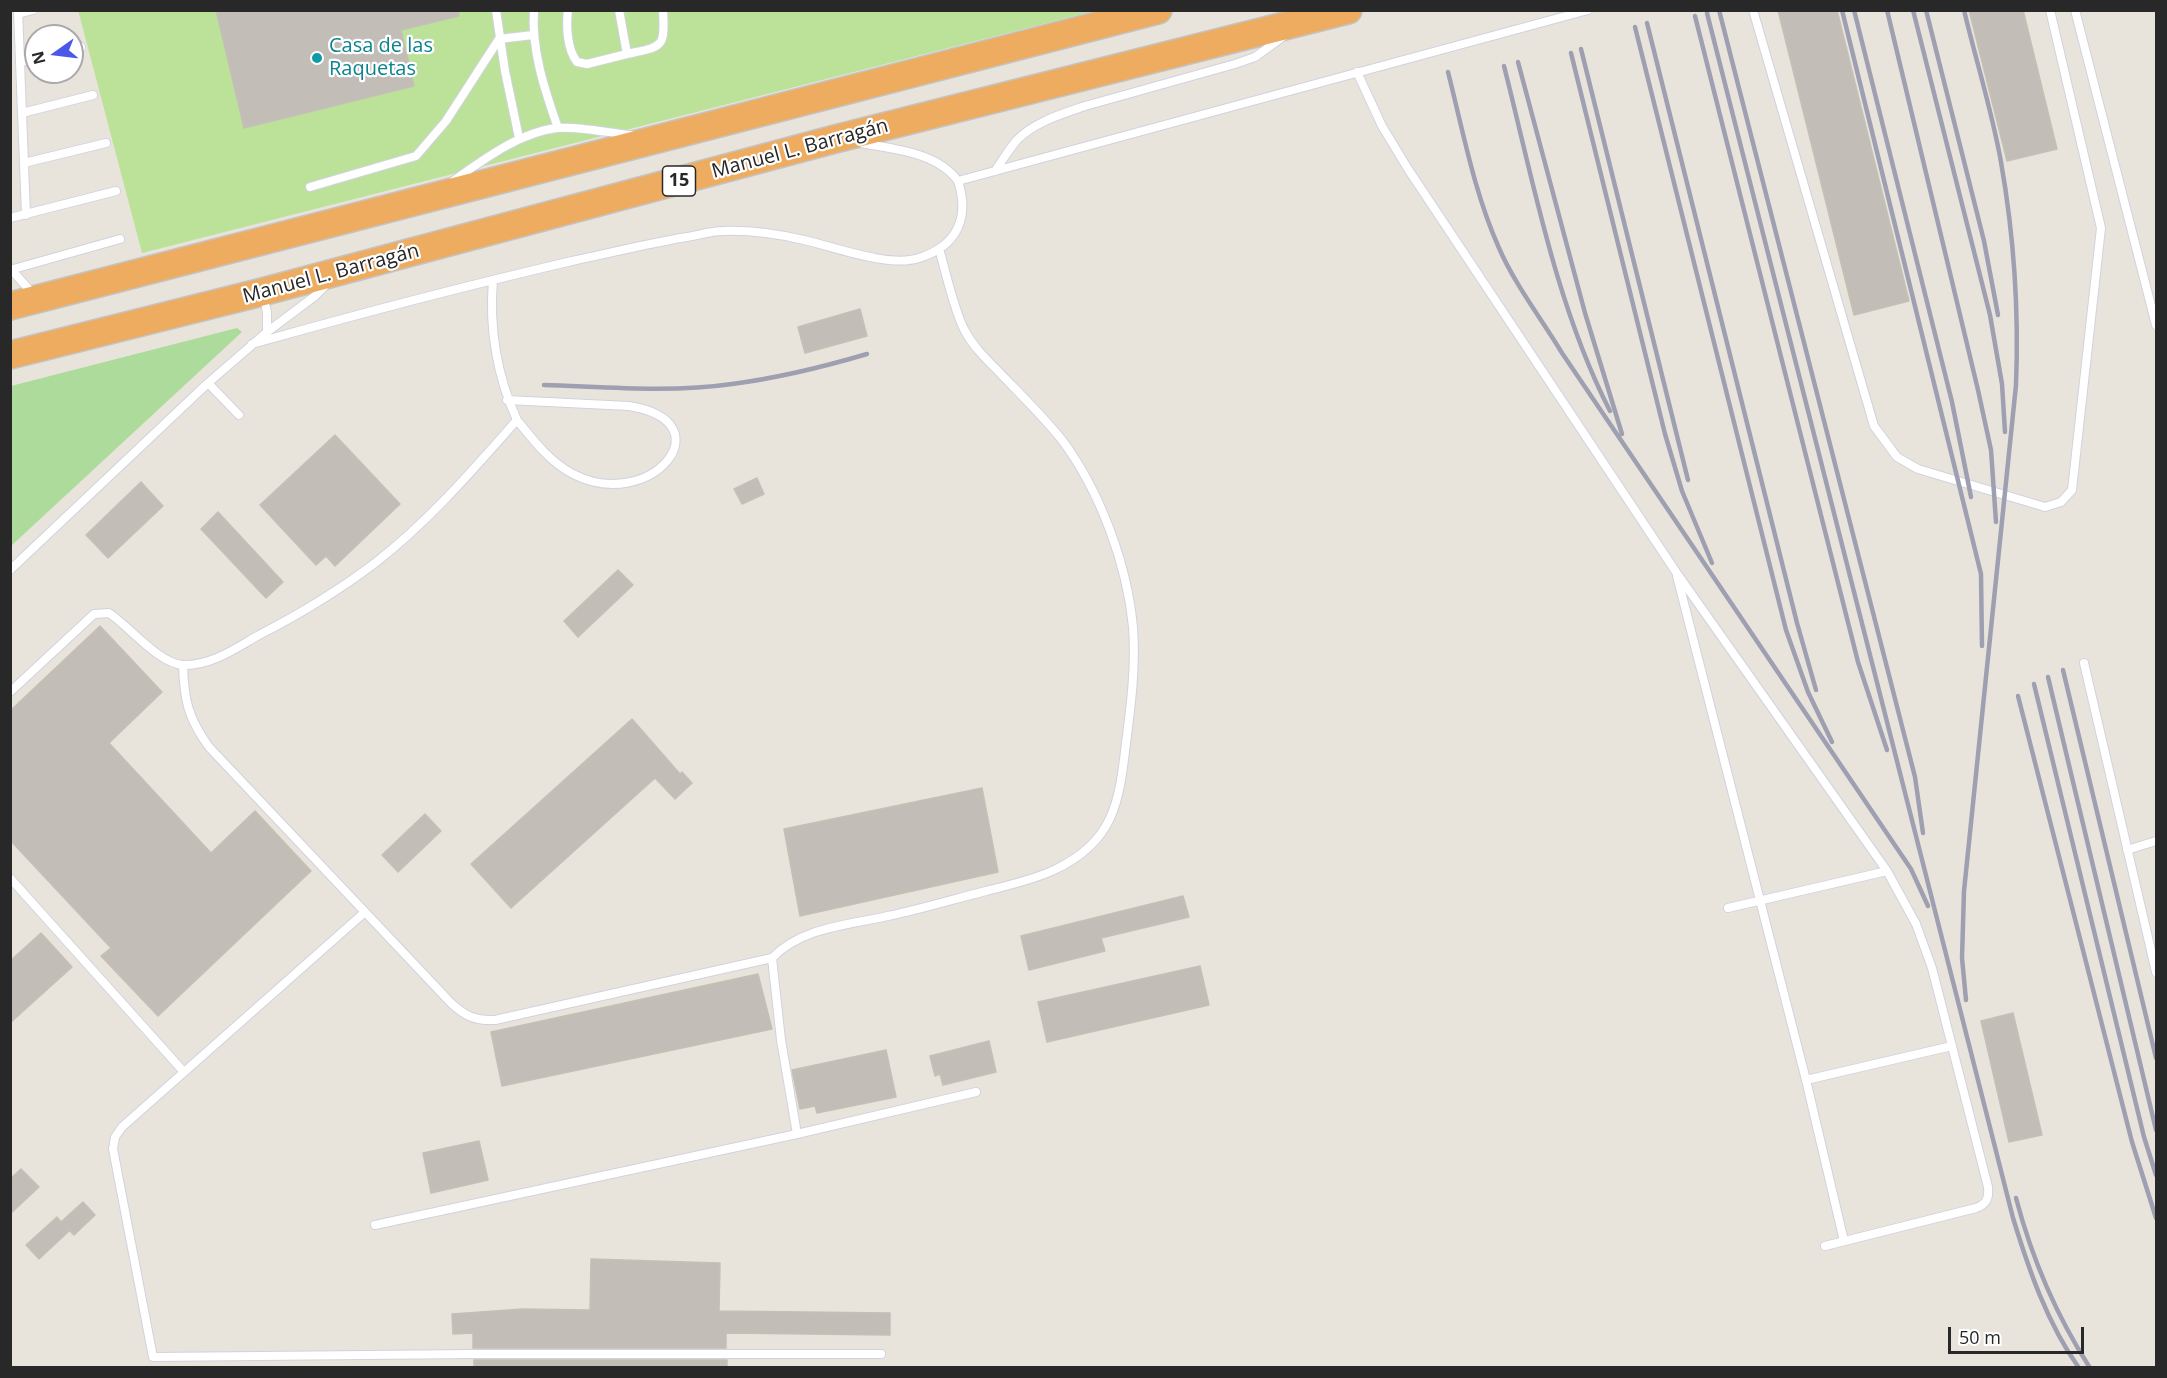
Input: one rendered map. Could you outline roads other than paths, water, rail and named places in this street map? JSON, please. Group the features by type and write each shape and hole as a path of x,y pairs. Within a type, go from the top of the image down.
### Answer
{"highway":[{"name":"15","path":"11,305 1158,10"},
{"name":"Manuel L. Barragán","path":"10,355 262,292 835,139 1348,10"}],"lane":[{"path":"26,215 18,12 33,10"},
{"path":"496,10 499,39 519,138"},
{"path":"534,10 533,35 546,92 558,128"},
{"path":"568,10 571,51 578,62 587,64 654,48 663,41 663,10"},
{"path":"619,10 627,54"},
{"path":"958,181 1588,10"},
{"path":"1753,10 1874,426 1897,457 1918,470 2045,507 2061,502 2072,490 2101,228 2050,10"},
{"path":"2075,10 2157,325"},
{"path":"994,171 1018,139 1037,126 1085,106 1245,60 1270,47 1299,23"},
{"path":"499,39 533,35"},
{"path":"310,187 416,156 446,122 499,39"},
{"path":"20,62 24,61"},
{"path":"1357,72 1407,170 1676,572 1887,871 1923,942 1932,968 1988,1186 1988,1200 1984,1205 1976,1208 1825,1246"},
{"path":"22,113 93,95"},
{"path":"430,197 519,138 558,128 661,137"},
{"path":"252,344 493,280 662,241 723,231 773,234 887,260 916,259 939,249 953,237 960,224 963,209 962,193 952,172 916,154 835,139"},
{"path":"24,163 106,143"},
{"path":"10,218 116,191"},
{"path":"38,299 11,269 120,239"},
{"path":"183,665 184,690 189,715 209,747 451,1003 471,1018 482,1021 772,958 787,943 812,933 904,912 1050,872 1073,861 1106,829 1116,804 1123,772 1133,683 1133,628 1127,591 1101,508 1083,472 1061,439 965,332 939,249"},
{"path":"10,570 208,383 252,344 315,296 340,270"},
{"path":"493,280 491,306 493,333 507,399 517,420 538,447 572,474 598,484 629,482 650,475 669,461 673,454 675,445 673,432 662,417 648,410 628,406 507,399"},
{"path":"262,292 267,312 267,332"},
{"path":"208,383 239,416"},
{"path":"10,693 90,617 99,613 109,613 160,655 169,661 183,665 209,661 310,608 377,561 425,519 517,420"},
{"path":"1676,572 1806,1080 1844,1241"},
{"path":"2084,663 2157,972"},
{"path":"2127,850 2157,841"},
{"path":"1728,908 1887,871"},
{"path":"10,878 184,1072"},
{"path":"365,912 122,1127 112,1143 153,1357 881,1354"},
{"path":"772,958 781,1040 797,1134"},
{"path":"1806,1080 1952,1046"},
{"path":"375,1225 797,1134 976,1092"}],"railway":[{"path":"1719,10 1915,777 1923,833"},
{"path":"1842,10 1981,574 1982,646"},
{"path":"1854,10 1952,402 1971,497"},
{"path":"1887,10 1991,450 1996,522"},
{"path":"1913,10 1990,315 2002,384 2005,432"},
{"path":"1926,10 1984,241 1998,315"},
{"path":"1964,10 1989,105 2001,162 2012,245 2017,329 2016,385 1964,891 1962,958 1966,1000"},
{"path":"1707,13 2013,1218 2032,1276 2048,1314 2079,1368"},
{"path":"1695,16 1858,662 1887,750"},
{"path":"1647,23 1797,623 1816,690"},
{"path":"1635,27 1786,630 1808,692 1832,742"},
{"path":"1581,49 1688,480"},
{"path":"1571,53 1665,434 1682,491 1712,563"},
{"path":"1518,62 1585,313 1622,434"},
{"path":"1504,66 1560,286 1591,371 1610,411"},
{"path":"1448,72 1483,205 1490,227 1512,275 1562,353 1911,869 1928,906"},
{"path":"544,385 638,389 709,387 749,382 817,368 867,354"},
{"path":"2063,670 2156,1058"},
{"path":"2048,677 2156,1130"},
{"path":"2034,684 2144,1137 2156,1175"},
{"path":"2018,696 2132,1142 2156,1218"},
{"path":"2016,1198 2046,1286 2066,1328 2090,1368"}],"place":[{"name":"Casa de las Raquetas","path":"317,58"}]}
